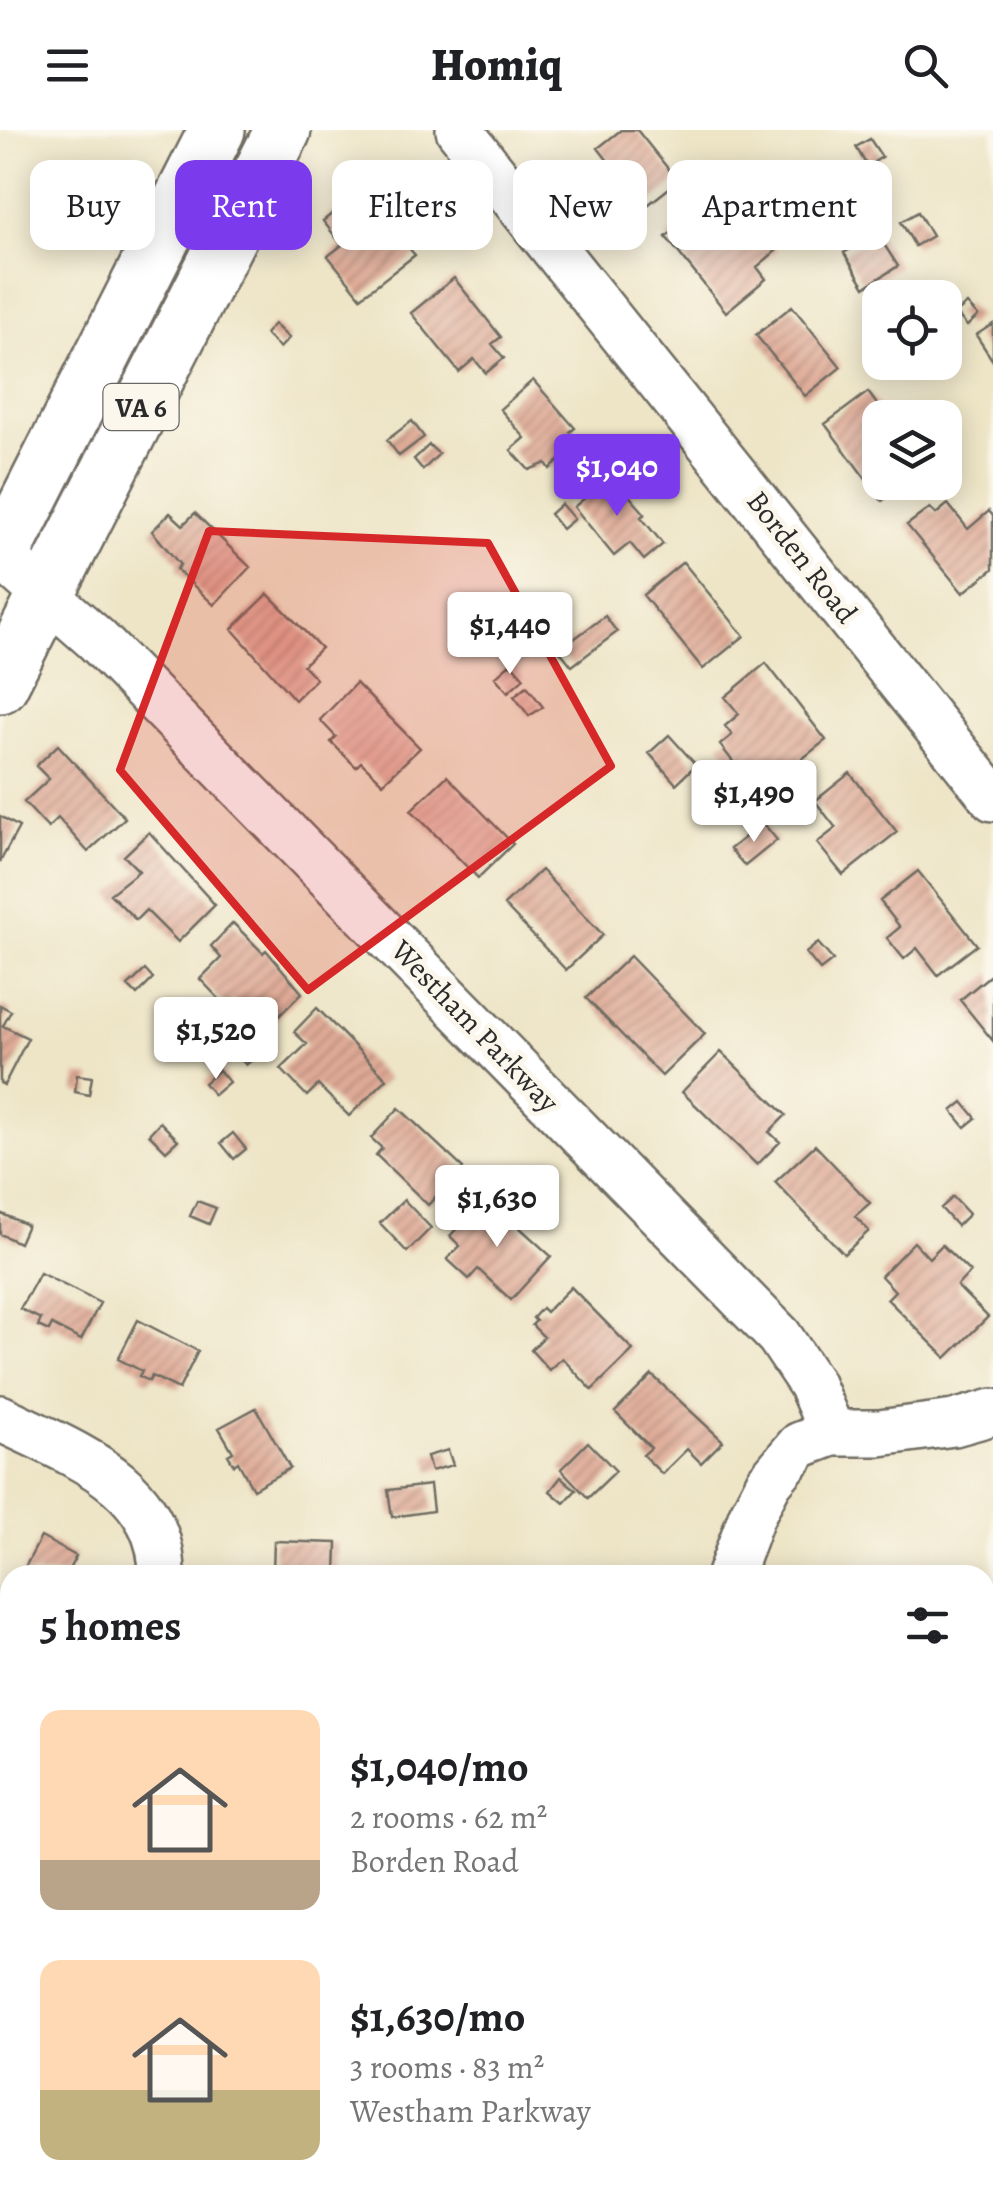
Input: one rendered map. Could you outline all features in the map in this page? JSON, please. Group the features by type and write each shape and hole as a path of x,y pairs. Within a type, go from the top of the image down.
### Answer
{"main road":[{"name":"VA 6","path":"0,556 217,130"},
{"name":"VA 6","path":"0,686 283,130"}],"street":[{"name":"Borden Road","path":"459,130 993,798"},
{"name":"Westham Parkway","path":"0,556 110,653 779,1336 812,1384 832,1432"},
{"path":"734,1565 751,1516 769,1482 800,1445 832,1432 879,1434 954,1424 993,1412"},
{"path":"0,1418 118,1480 138,1500 158,1532 161,1565"}],"highlighted area":[{"path":"209,531 488,543 611,766 308,990 120,770"}],"building":[{"path":"621,130 637,130 667,167 667,190 647,206 647,160 607,160 598,148"},
{"path":"870,139 882,157 864,160 856,147"},
{"path":"918,212 932,236 915,246 901,222"},
{"path":"332,214 332,232 323,221"},
{"path":"336,250 411,250 415,255 361,297 328,256"},
{"path":"676,250 777,250 757,267 766,279 726,312"},
{"path":"888,250 898,266 876,280 862,282 844,253"},
{"path":"454,278 501,337 492,344 504,358 486,373 474,359 459,372 411,313"},
{"path":"967,304 978,316 967,326 962,320 962,308"},
{"path":"792,306 841,367 805,396 756,335"},
{"path":"274,324 289,338 280,348 265,334"},
{"path":"993,324 993,361 976,335"},
{"path":"533,380 575,428 570,432 580,443 550,469 546,463 529,470 511,450 525,438 500,409"},
{"path":"868,392 874,400 862,400 862,474 825,424"},
{"path":"412,421 424,437 399,456 387,440"},
{"path":"429,445 439,454 423,470 414,459"},
{"path":"605,468 645,514 641,517 663,544 644,560 630,543 614,556 574,507 603,483 597,475"},
{"path":"561,504 574,519 562,529 550,514"},
{"path":"948,504 968,529 989,511 993,516 993,569 963,593 907,525 930,508 936,514"},
{"path":"170,513 183,525 195,513 250,567 214,605 176,569 180,565 152,531"},
{"path":"683,562 744,636 703,669 643,595"},
{"path":"268,594 321,648 303,665 316,679 295,700 232,629"},
{"path":"605,616 617,632 572,666 559,650"},
{"path":"511,663 524,678 508,692 495,677"},
{"path":"766,663 826,740 764,789 754,777 748,781 720,745 732,735 725,726 739,714 725,697"},
{"path":"356,683 420,748 383,783 361,762 356,767 331,742 336,737 320,720"},
{"path":"527,686 543,707 529,716 514,696"},
{"path":"669,735 696,765 676,784 649,753"},
{"path":"58,745 125,818 88,852 58,818 48,828 24,802 49,779 36,766"},
{"path":"850,773 897,832 843,875 817,843 836,828 815,801"},
{"path":"447,776 513,844 478,878 411,810"},
{"path":"0,816 19,827 0,862"},
{"path":"763,823 777,840 745,866 730,849"},
{"path":"149,832 215,905 178,942 146,910 136,920 110,894 139,871 124,856"},
{"path":"541,870 603,935 566,970 504,905"},
{"path":"918,871 977,945 938,975 917,948 904,959 887,938 900,927 880,901"},
{"path":"233,923 263,953 266,950 302,993 264,1031 233,1000 226,1006 200,979 221,958 211,946"},
{"path":"818,943 833,960 820,970 806,953"},
{"path":"630,956 705,1034 662,1076 586,998"},
{"path":"145,970 153,979 137,995 128,986"},
{"path":"993,973 993,1041 960,1000"},
{"path":"0,1005 11,1011 3,1026 28,1038 4,1085 0,1083"},
{"path":"317,1008 387,1079 349,1116 318,1085 307,1096 281,1069 307,1044 294,1032"},
{"path":"248,1035 262,1051 246,1065 232,1049"},
{"path":"721,1052 786,1115 769,1132 780,1142 757,1165 682,1092"},
{"path":"219,1070 229,1082 214,1095 204,1083"},
{"path":"77,1075 92,1077 89,1095 75,1092"},
{"path":"963,1102 976,1118 965,1127 952,1111"},
{"path":"399,1108 463,1168 428,1205 376,1155 382,1148 371,1138"},
{"path":"160,1122 178,1140 166,1151 149,1134"},
{"path":"233,1133 246,1149 234,1159 221,1143"},
{"path":"815,1145 870,1203 855,1216 869,1231 844,1254 775,1182"},
{"path":"486,1197 551,1256 511,1300 478,1269 469,1279 447,1259 460,1246 450,1236"},
{"path":"953,1197 969,1214 957,1226 941,1208"},
{"path":"404,1200 431,1228 407,1252 380,1223"},
{"path":"197,1201 216,1208 209,1224 190,1216"},
{"path":"0,1213 27,1225 19,1243 0,1234"},
{"path":"914,1242 929,1258 942,1245 970,1272 957,1286 988,1317 946,1358 887,1299 895,1291 881,1276"},
{"path":"40,1273 100,1303 81,1340 52,1325 49,1331 38,1326 41,1319 20,1309"},
{"path":"571,1287 633,1350 592,1390 562,1358 549,1370 531,1350 544,1337 532,1325 536,1321 533,1318 542,1308 546,1312"},
{"path":"138,1320 198,1351 179,1389 152,1376 149,1381 139,1376 142,1371 118,1359"},
{"path":"652,1375 723,1441 701,1463 687,1449 662,1474 643,1455 651,1448 615,1412"},
{"path":"256,1408 290,1468 253,1489 238,1462 234,1465 228,1455 233,1452 219,1428"},
{"path":"588,1442 616,1471 588,1498 561,1469"},
{"path":"448,1450 453,1465 431,1471 427,1456"},
{"path":"561,1477 576,1490 564,1503 550,1491"},
{"path":"430,1485 433,1511 392,1517 388,1490"},
{"path":"41,1537 76,1556 71,1565 26,1565"},
{"path":"274,1541 337,1543 336,1565 273,1565"}]}
